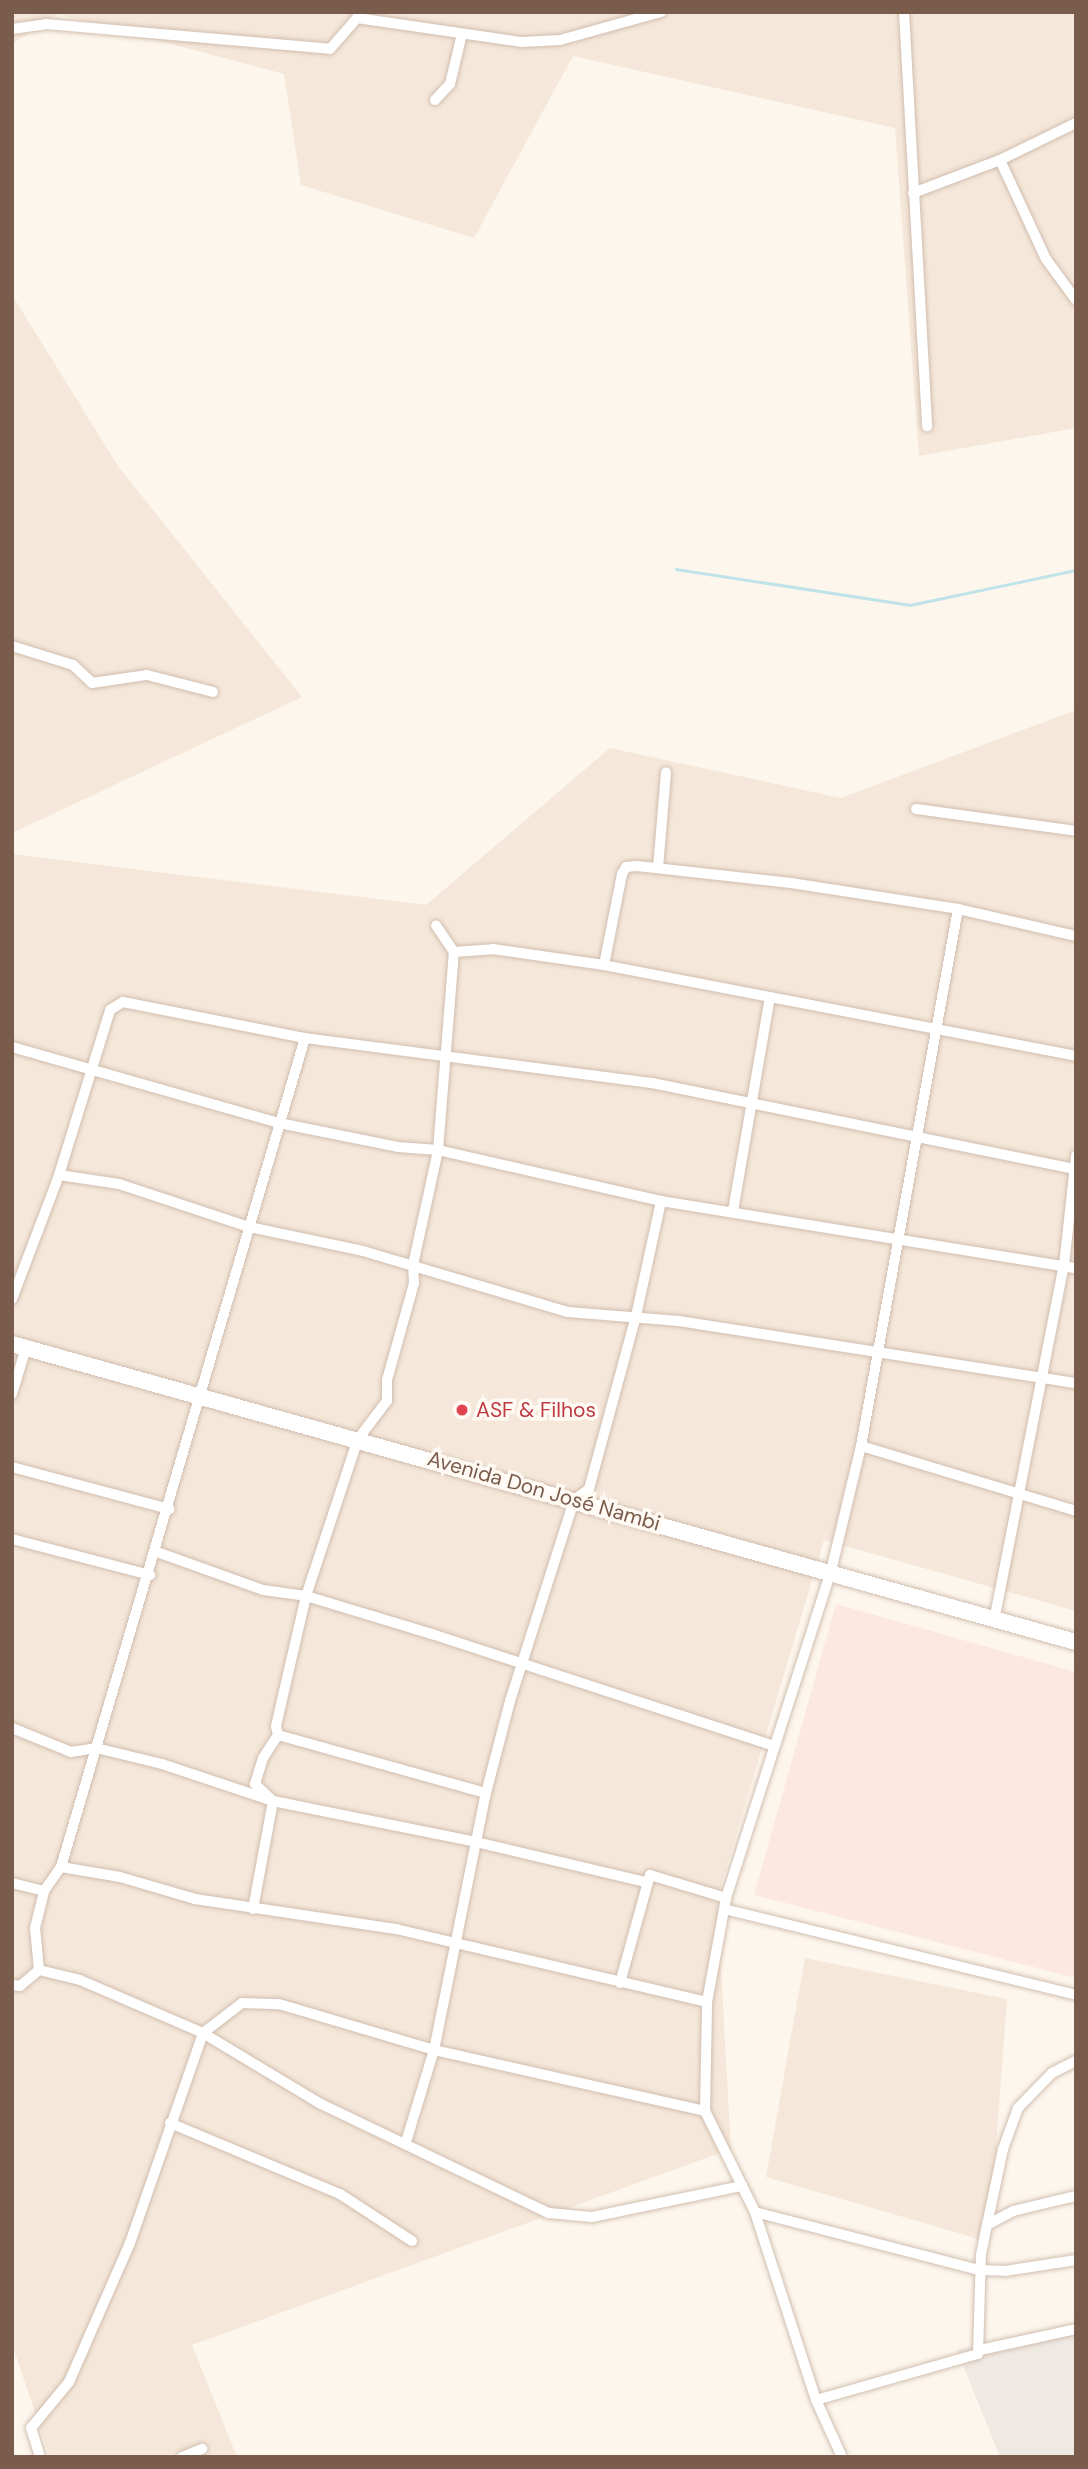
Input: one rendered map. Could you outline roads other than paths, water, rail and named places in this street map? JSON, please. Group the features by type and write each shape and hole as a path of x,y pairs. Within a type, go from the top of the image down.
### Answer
{"street":[{"path":"12,30 48,18 330,49 348,18 373,18 522,42 559,40 661,12"},
{"path":"904,12 927,426"},
{"path":"435,100 450,84 462,34"},
{"path":"913,193 1000,160 1076,123"},
{"path":"1000,160 1046,259 1076,300"},
{"path":"12,646 73,665 92,683 110,677 157,676 213,692"},
{"path":"658,868 666,772"},
{"path":"916,809 1076,831"},
{"path":"604,965 622,874 626,867 658,868 958,909 1076,936"},
{"path":"842,2457 817,2400 755,2212 705,2111 707,2002 725,1904 831,1571 860,1446 895,1242 958,909"},
{"path":"278,1735 275,1726 306,1596 358,1439 387,1401 387,1380 414,1283 413,1265 438,1150 454,952 436,925"},
{"path":"454,952 493,949 604,965 934,1032 1076,1056"},
{"path":"733,1211 770,997"},
{"path":"12,1299 59,1175 110,1010 123,1002 305,1038 652,1083 1075,1169"},
{"path":"39,1969 35,1928 44,1891 61,1867 157,1552 305,1038"},
{"path":"12,1047 91,1066 279,1123 398,1147 438,1150 661,1201 733,1211 895,1242 1070,1267"},
{"path":"995,1616 1041,1379 1070,1267 1076,1156"},
{"path":"59,1175 119,1184 249,1227 413,1265 568,1312 636,1316 1076,1383"},
{"path":"406,2142 434,2050 486,1793 521,1663 574,1500 589,1489 636,1316 661,1201"},
{"path":"12,1394 19,1346"},
{"name":"Avenida Don José Nambi","path":"19,1346 995,1616 1076,1642"},
{"path":"860,1446 1076,1511"},
{"path":"12,1466 169,1508"},
{"path":"12,1539 150,1575"},
{"path":"157,1552 263,1590 306,1596 774,1746"},
{"path":"12,1728 71,1752 96,1748 273,1801 476,1842 645,1882"},
{"path":"278,1735 486,1793"},
{"path":"273,1801 255,1784 263,1758 278,1735"},
{"path":"253,1909 273,1801"},
{"path":"61,1867 253,1909 396,1929 707,2002"},
{"path":"620,1983 645,1882 650,1875 725,1904 1076,1995"},
{"path":"12,1883 44,1891"},
{"path":"12,1985 20,1986 39,1969"},
{"path":"39,1969 80,1980 203,2033 319,2103 406,2142 549,2213 565,2217 592,2217 742,2186"},
{"path":"40,2457 31,2428 69,2382 130,2243 203,2033 242,2003 257,2001 434,2050 705,2111"},
{"path":"980,2350 980,2270 1005,2139 1018,2108 1052,2073 1076,2061"},
{"path":"170,2123 340,2194 412,2241"},
{"path":"987,2225 1013,2211 1076,2196"},
{"path":"755,2212 980,2270 1005,2271 1076,2260"},
{"path":"817,2400 969,2359 980,2350 1076,2329"},
{"path":"182,2457 202,2449"}],"waterway":[{"path":"676,569 910,605 1076,570"}],"place":[{"name":"ASF & Filhos","path":"462,1410"}]}
